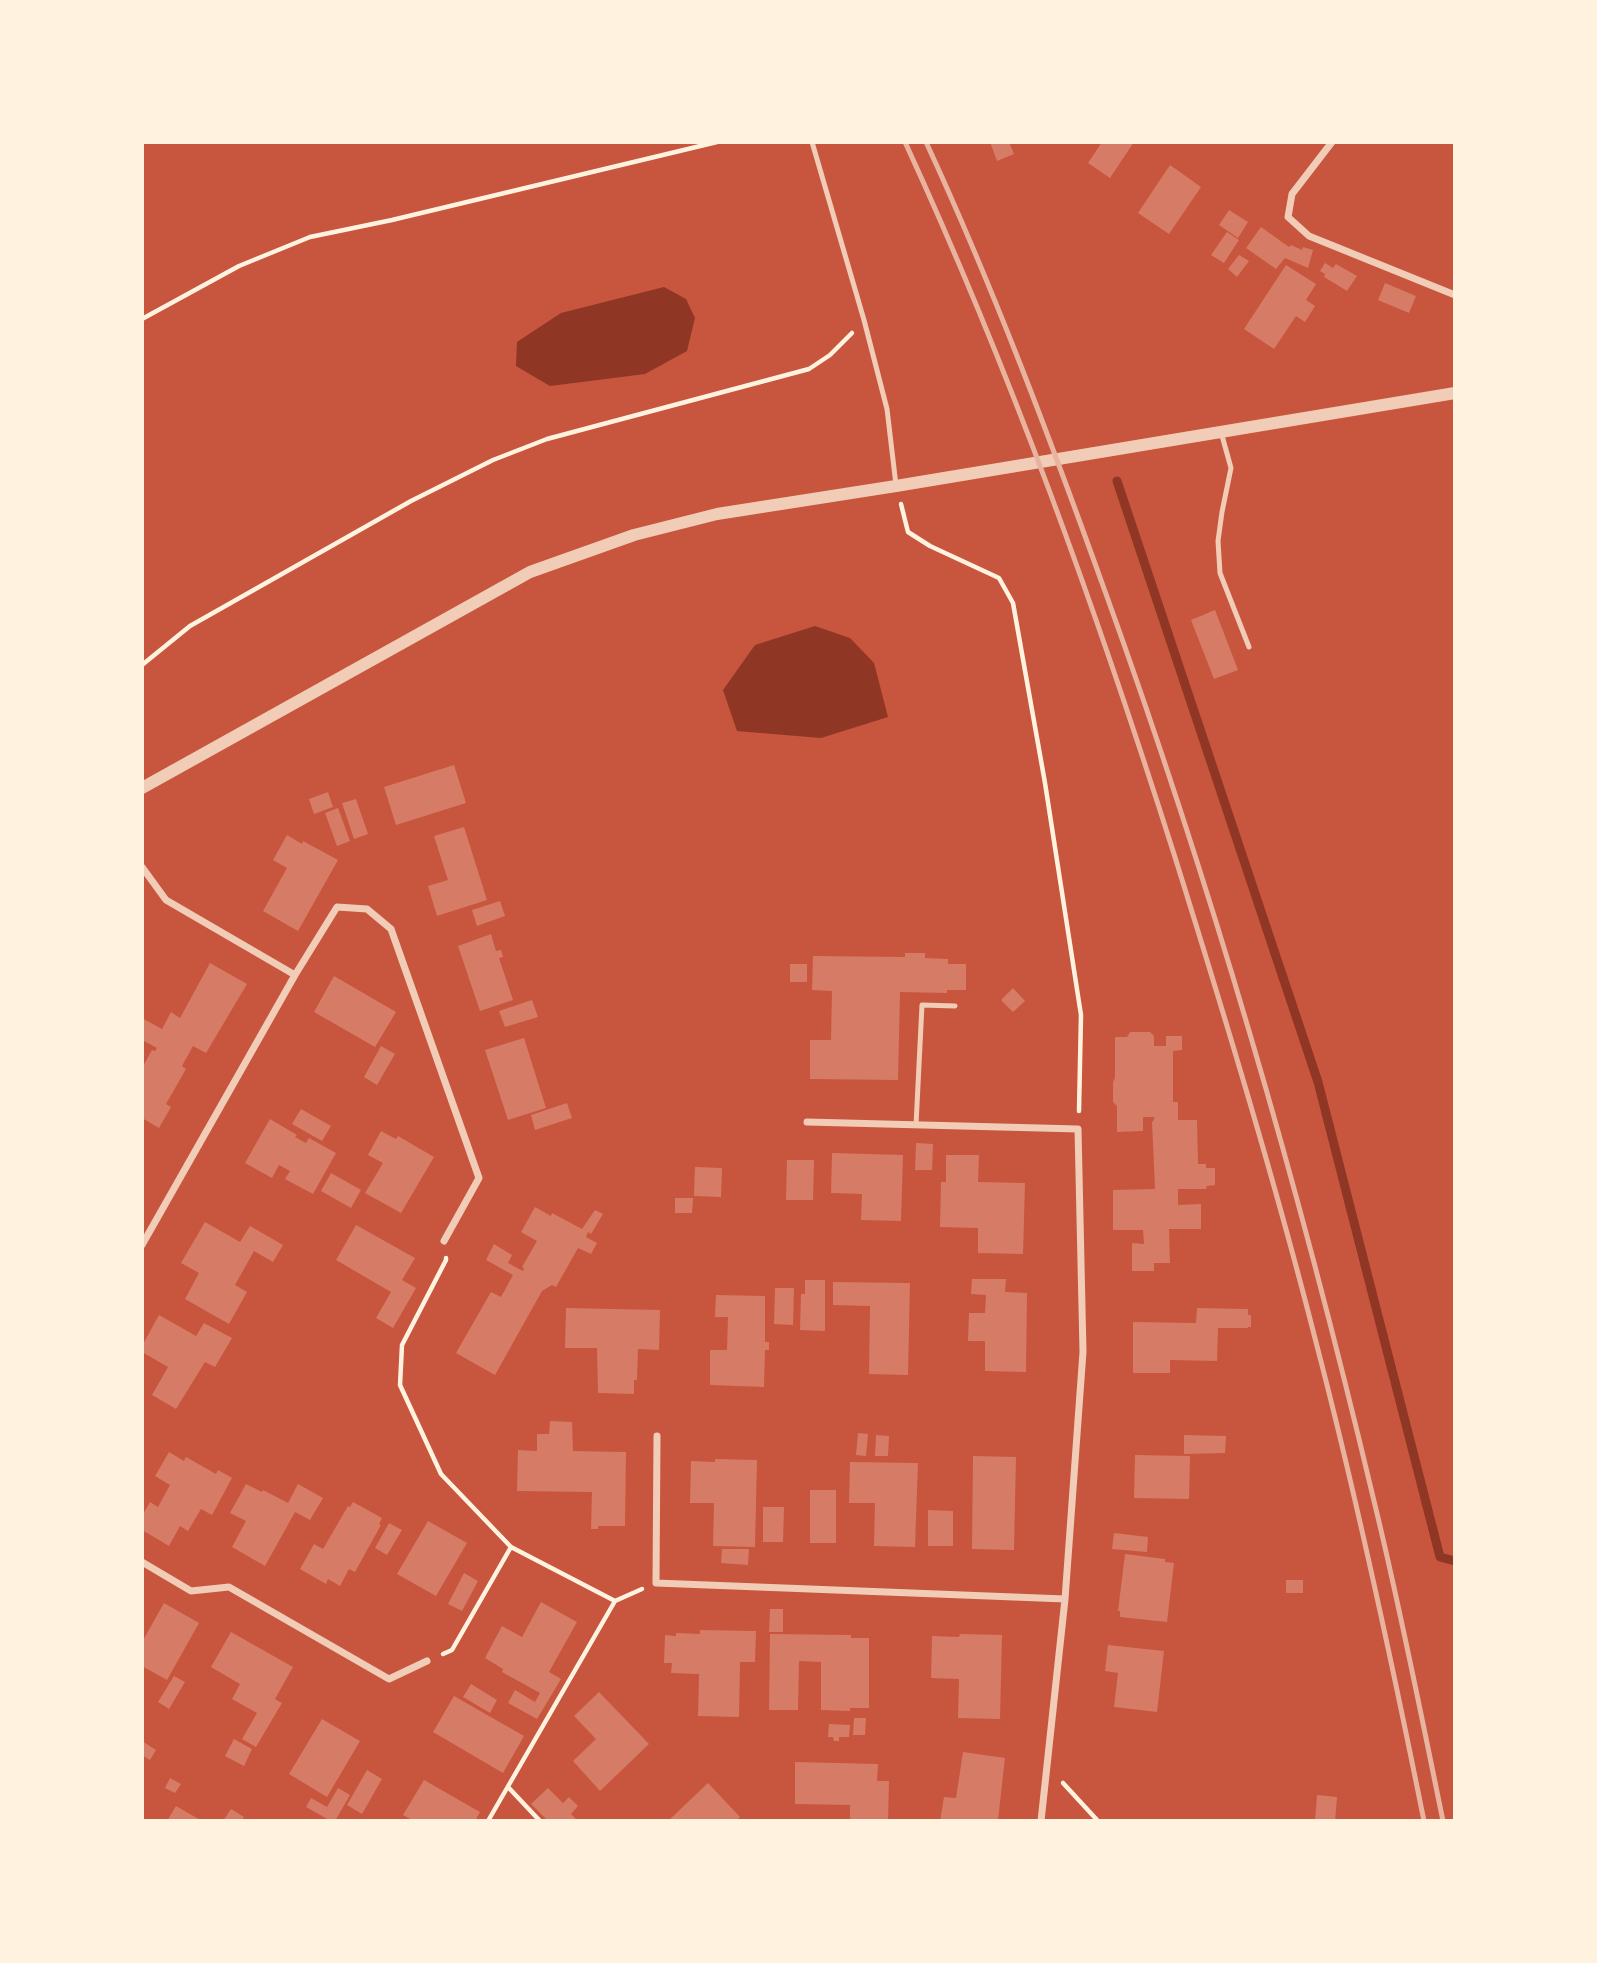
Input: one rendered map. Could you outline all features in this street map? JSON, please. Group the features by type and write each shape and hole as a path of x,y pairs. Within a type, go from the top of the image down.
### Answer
{"street":[{"path":"1332,142 1292,194 1288,217 1309,236 1455,295"},
{"path":"142,788 530,572 634,534 717,514 1455,393"},
{"path":"142,867 166,900 295,975"},
{"path":"142,1245 295,975 337,907 367,909 391,929 479,1178 444,1241"},
{"path":"807,1122 1079,1129 1083,1352 1065,1599 1041,1821"},
{"path":"657,1436 656,1583 1065,1599"},
{"path":"142,1562 191,1591 229,1587 389,1679 427,1661"}],"lane":[{"path":"812,142 864,320 887,410 896,486"},
{"path":"1221,432 1231,468 1218,541 1220,573 1249,647"},
{"path":"916,1125 922,1005 955,1006"}],"path":[{"path":"142,319 239,266 310,237 717,142"},
{"path":"142,665 190,626 411,501 493,460 547,439 809,369 830,355 864,320"},
{"path":"896,486 908,532 930,546 999,578 1013,603 1045,783 1081,1015 1079,1129"},
{"path":"444,1241 446,1260 402,1345 400,1385 441,1474 511,1547 615,1601"},
{"path":"427,1661 452,1650 511,1547"},
{"path":"488,1821 615,1601 656,1583"},
{"path":"1045,1765 1098,1821"},
{"path":"508,1787 540,1821"}],"shaded area":[{"path":"664,287 686,299 695,318 687,351 645,374 550,386 516,366 517,342 561,313"},
{"path":"815,626 850,638 874,663 888,717 821,738 737,731 723,690 755,645"}],"building":[{"path":"990,142 1009,142 1014,154 997,161"},
{"path":"1102,142 1134,142 1110,178 1088,163"},
{"path":"1170,165 1201,187 1169,234 1138,213"},
{"path":"1229,210 1248,222 1238,238 1219,225"},
{"path":"1261,227 1289,247 1291,245 1302,250 1303,247 1313,250 1308,268 1285,258 1276,269 1246,248"},
{"path":"1227,232 1239,240 1224,263 1211,255"},
{"path":"1239,255 1249,261 1237,277 1228,269"},
{"path":"1325,263 1333,268 1336,264 1357,276 1347,291 1324,277 1325,274 1320,271"},
{"path":"1286,265 1316,284 1306,300 1315,306 1305,322 1296,316 1274,349 1244,329"},
{"path":"1385,283 1416,296 1409,313 1378,300"},
{"path":"1215,610 1238,670 1214,679 1191,620"},
{"path":"454,765 466,803 396,825 384,787"},
{"path":"328,792 333,807 314,814 309,799"},
{"path":"356,799 368,834 354,839 342,803"},
{"path":"338,808 350,841 337,846 325,813"},
{"path":"464,827 487,900 437,916 428,886 448,880 434,836"},
{"path":"287,835 338,860 298,931 263,911 287,868 273,860"},
{"path":"500,901 505,916 477,926 472,910"},
{"path":"491,934 496,951 501,950 503,957 499,958 513,1000 480,1011 458,946"},
{"path":"905,953 925,953 925,958 948,959 948,964 966,964 966,990 947,990 947,993 900,992 898,1080 810,1079 810,1040 831,1040 832,991 812,990 813,956 905,957"},
{"path":"210,963 247,984 206,1053 193,1046 182,1066 186,1069 166,1104 171,1107 159,1128 142,1118 142,1068 152,1050 157,1048 142,1040 142,1018 162,1029 171,1012 180,1018"},
{"path":"790,964 807,964 807,982 790,982"},
{"path":"334,976 396,1012 375,1047 314,1012"},
{"path":"1013,988 1025,1001 1013,1012 1001,1000"},
{"path":"532,1000 538,1017 505,1027 499,1011"},
{"path":"1130,1032 1150,1032 1154,1036 1154,1046 1166,1046 1166,1036 1182,1036 1182,1050 1173,1051 1173,1102 1178,1102 1178,1120 1197,1120 1198,1164 1215,1168 1215,1185 1207,1186 1206,1189 1178,1189 1178,1205 1201,1204 1201,1229 1169,1229 1170,1263 1154,1263 1154,1271 1132,1271 1132,1243 1144,1244 1143,1230 1113,1230 1113,1190 1155,1189 1154,1117 1143,1117 1143,1131 1117,1132 1117,1106 1113,1102 1115,1037 1127,1037"},
{"path":"524,1038 546,1108 508,1120 485,1050"},
{"path":"381,1046 395,1054 377,1085 364,1077"},
{"path":"567,1103 572,1118 535,1130 531,1115"},
{"path":"301,1109 331,1126 322,1141 292,1124"},
{"path":"270,1119 306,1143 309,1138 336,1153 313,1194 285,1179 290,1171 279,1165 272,1178 245,1163"},
{"path":"381,1131 396,1139 398,1136 434,1157 401,1213 365,1193 383,1163 368,1155"},
{"path":"916,1143 933,1144 932,1170 915,1170"},
{"path":"832,1153 903,1155 901,1221 861,1220 862,1194 831,1193"},
{"path":"946,1155 979,1155 978,1182 1025,1183 1023,1254 978,1253 978,1228 940,1227 941,1182 946,1182"},
{"path":"787,1160 814,1160 813,1200 786,1200"},
{"path":"695,1167 722,1168 721,1197 694,1196"},
{"path":"331,1173 361,1190 351,1208 321,1191"},
{"path":"675,1198 693,1198 692,1213 675,1213"},
{"path":"535,1207 582,1229 595,1210 603,1214 591,1234 588,1232 586,1237 597,1243 591,1254 578,1248 556,1287 552,1285 542,1291 495,1375 456,1353 491,1292 501,1297 513,1275 486,1260 494,1244 512,1255 508,1263 523,1271 522,1267 537,1241 521,1232"},
{"path":"205,1222 240,1242 250,1226 283,1245 273,1262 254,1251 235,1285 247,1292 229,1324 185,1299 199,1273 181,1263"},
{"path":"356,1225 415,1258 402,1280 416,1288 393,1328 376,1318 391,1292 336,1260"},
{"path":"972,1279 1006,1279 1005,1292 1027,1293 1026,1372 985,1371 985,1341 968,1341 969,1313 985,1313 986,1295 971,1294"},
{"path":"805,1280 825,1280 825,1331 800,1330 801,1294 805,1294"},
{"path":"833,1282 910,1283 908,1375 869,1374 870,1306 833,1305"},
{"path":"775,1288 794,1288 793,1325 774,1324"},
{"path":"716,1295 765,1296 765,1342 769,1342 769,1350 765,1350 764,1387 710,1385 710,1350 727,1350 728,1317 715,1317"},
{"path":"566,1308 660,1310 659,1350 638,1349 634,1394 598,1393 597,1348 565,1348"},
{"path":"1197,1308 1248,1309 1251,1327 1218,1328 1217,1361 1170,1360 1170,1373 1133,1373 1133,1322 1196,1323"},
{"path":"159,1315 196,1336 204,1323 232,1338 215,1367 205,1362 176,1409 152,1395 168,1367 142,1352 142,1346"},
{"path":"550,1421 572,1422 573,1451 626,1452 625,1526 598,1526 598,1529 591,1529 592,1492 517,1491 518,1450 537,1451 537,1434 549,1434"},
{"path":"858,1433 868,1434 866,1456 856,1455"},
{"path":"876,1435 889,1436 888,1456 875,1456"},
{"path":"1184,1435 1226,1436 1225,1453 1184,1454"},
{"path":"169,1452 184,1461 186,1457 216,1474 218,1470 232,1478 212,1515 201,1509 188,1531 180,1526 169,1546 142,1530 142,1516 150,1502 158,1507 170,1485 155,1476"},
{"path":"1135,1455 1190,1456 1189,1499 1134,1498"},
{"path":"973,1456 1016,1457 1014,1550 972,1549"},
{"path":"715,1459 757,1460 755,1547 713,1546 714,1503 690,1503 691,1461 715,1462"},
{"path":"850,1462 918,1463 915,1547 874,1546 875,1503 849,1503"},
{"path":"246,1484 288,1503 298,1484 323,1498 310,1520 295,1512 265,1566 232,1547 246,1521 230,1513"},
{"path":"810,1490 836,1490 836,1543 810,1543"},
{"path":"353,1502 382,1518 379,1524 381,1525 355,1572 349,1569 340,1586 328,1579 326,1584 300,1569 314,1544 323,1549"},
{"path":"763,1507 784,1507 783,1542 763,1542"},
{"path":"928,1510 953,1511 953,1546 928,1546"},
{"path":"428,1521 467,1543 436,1596 397,1574"},
{"path":"389,1523 402,1530 387,1555 375,1548"},
{"path":"1114,1533 1148,1537 1147,1552 1112,1549"},
{"path":"722,1549 749,1549 748,1565 721,1563"},
{"path":"1125,1554 1165,1559 1165,1562 1174,1563 1167,1622 1120,1617 1118,1611"},
{"path":"464,1573 478,1581 462,1611 448,1604"},
{"path":"1286,1580 1303,1580 1303,1593 1286,1593"},
{"path":"541,1602 577,1622 549,1672 561,1679 537,1719 508,1703 515,1690 535,1702 540,1693 502,1672 503,1669 485,1658 502,1626 522,1637"},
{"path":"164,1603 199,1623 167,1680 142,1666 142,1642"},
{"path":"770,1609 783,1609 783,1632 769,1632"},
{"path":"700,1630 756,1631 755,1662 740,1662 739,1717 698,1716 699,1674 671,1673 672,1663 664,1663 665,1635 700,1634"},
{"path":"231,1632 293,1667 275,1699 282,1703 256,1747 242,1739 257,1713 232,1699 240,1684 211,1667"},
{"path":"770,1634 851,1635 851,1638 869,1638 869,1708 850,1708 850,1711 821,1710 821,1662 799,1661 798,1710 769,1710"},
{"path":"960,1634 1002,1635 1000,1719 958,1718 959,1679 931,1678 932,1636 959,1637"},
{"path":"1108,1645 1164,1651 1157,1712 1114,1707 1118,1673 1105,1671"},
{"path":"174,1676 185,1682 169,1709 158,1702"},
{"path":"471,1684 497,1700 490,1713 463,1697"},
{"path":"599,1692 649,1744 600,1791 573,1761 596,1739 574,1716"},
{"path":"454,1696 524,1736 503,1773 433,1732"},
{"path":"854,1718 866,1718 865,1735 853,1735"},
{"path":"322,1719 360,1741 327,1797 289,1774"},
{"path":"829,1724 850,1725 849,1737 839,1737 839,1741 834,1741 833,1737 828,1737"},
{"path":"234,1739 252,1749 244,1766 225,1756"},
{"path":"142,1741 156,1750 150,1760 142,1755"},
{"path":"963,1752 1005,1758 998,1820 940,1821 944,1797 956,1798"},
{"path":"795,1762 878,1764 877,1781 889,1781 888,1821 850,1819 850,1805 795,1804"},
{"path":"367,1770 382,1779 362,1814 347,1805"},
{"path":"170,1778 181,1784 175,1793 165,1788"},
{"path":"424,1780 480,1812 475,1821 414,1821 403,1815"},
{"path":"708,1783 740,1817 736,1821 668,1821"},
{"path":"338,1788 350,1795 335,1821 306,1807 311,1798 327,1807"},
{"path":"548,1788 563,1803 569,1797 578,1806 571,1814 578,1821 548,1821 531,1804"},
{"path":"1317,1795 1337,1797 1335,1821 1315,1821"},
{"path":"176,1806 202,1821 167,1821"},
{"path":"231,1809 244,1817 241,1821 223,1821"}],"waterway":[{"path":"1117,481 1318,1082 1440,1557 1455,1561"}],"railway":[{"path":"905,142 981,316 1050,494 1145,763 1193,915 1267,1161 1332,1405 1374,1583 1424,1821"},
{"path":"926,142 998,309 1064,480 1145,705 1219,930 1285,1157 1346,1386 1393,1581 1443,1821"}]}
